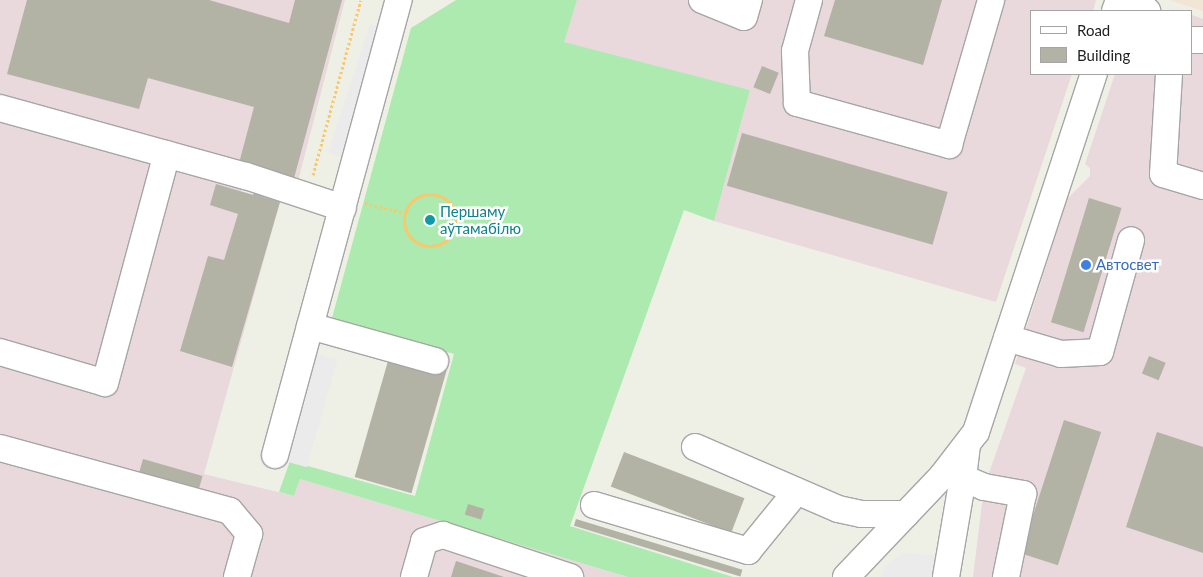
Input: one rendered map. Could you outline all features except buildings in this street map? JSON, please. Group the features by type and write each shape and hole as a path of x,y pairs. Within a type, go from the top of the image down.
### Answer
{"lane":[{"path":"275,455 399,0"},
{"path":"702,0 744,17 749,0"},
{"path":"809,0 795,51 797,103 949,145 991,0"},
{"path":"1136,0 1146,10"},
{"path":"846,577 906,514 976,432 1094,75"},
{"path":"1169,75 1163,174 1203,186"},
{"path":"0,108 167,154 307,196 344,203"},
{"path":"0,352 105,383 167,154"},
{"path":"1007,338 1060,354 1100,352 1131,240"},
{"path":"310,326 435,361"},
{"path":"946,577 967,444"},
{"path":"0,448 230,510 249,534 237,577"},
{"path":"695,448 798,490 838,509 861,514 906,514"},
{"path":"963,478 984,487 1023,494 1006,577"},
{"path":"594,505 748,551 798,490"},
{"path":"414,577 424,541 443,535 570,577"}],"path":[{"path":"307,196 361,0"},
{"path":"421,195 438,195 451,206 456,222 449,237 442,243 426,245 417,243 406,230 404,213 413,199 421,195"},
{"path":"344,203 404,213"}],"shaded area":[{"path":"0,0 345,0 297,185 249,170 241,191 280,202 204,474 294,496 300,479 628,577 0,577"},
{"path":"577,0 1096,0 1093,10 1030,10 1030,75 1072,75 996,302 714,221 750,90 563,42"},
{"path":"1169,0 1203,0 1203,11"},
{"path":"1193,15 1203,19 1203,577 973,577 984,487 1026,368 1015,364 1067,199 1090,176 1090,168 1085,164 1115,75 1193,75"},
{"path":"370,24 392,31 350,160 328,153"},
{"path":"304,350 338,360 307,467 273,458"},
{"path":"902,553 934,555 940,563 938,577 881,577 885,566"}],"green space":[{"path":"456,0 577,0 564,42 750,90 714,221 684,210 570,526 733,577 628,577 300,479 294,496 279,492 290,461 415,496 454,354 332,318 411,28"}],"place":[{"name":"Першаму аўтамабілю","path":"430,220"},
{"name":"Автосвет","path":"1086,265"}]}
